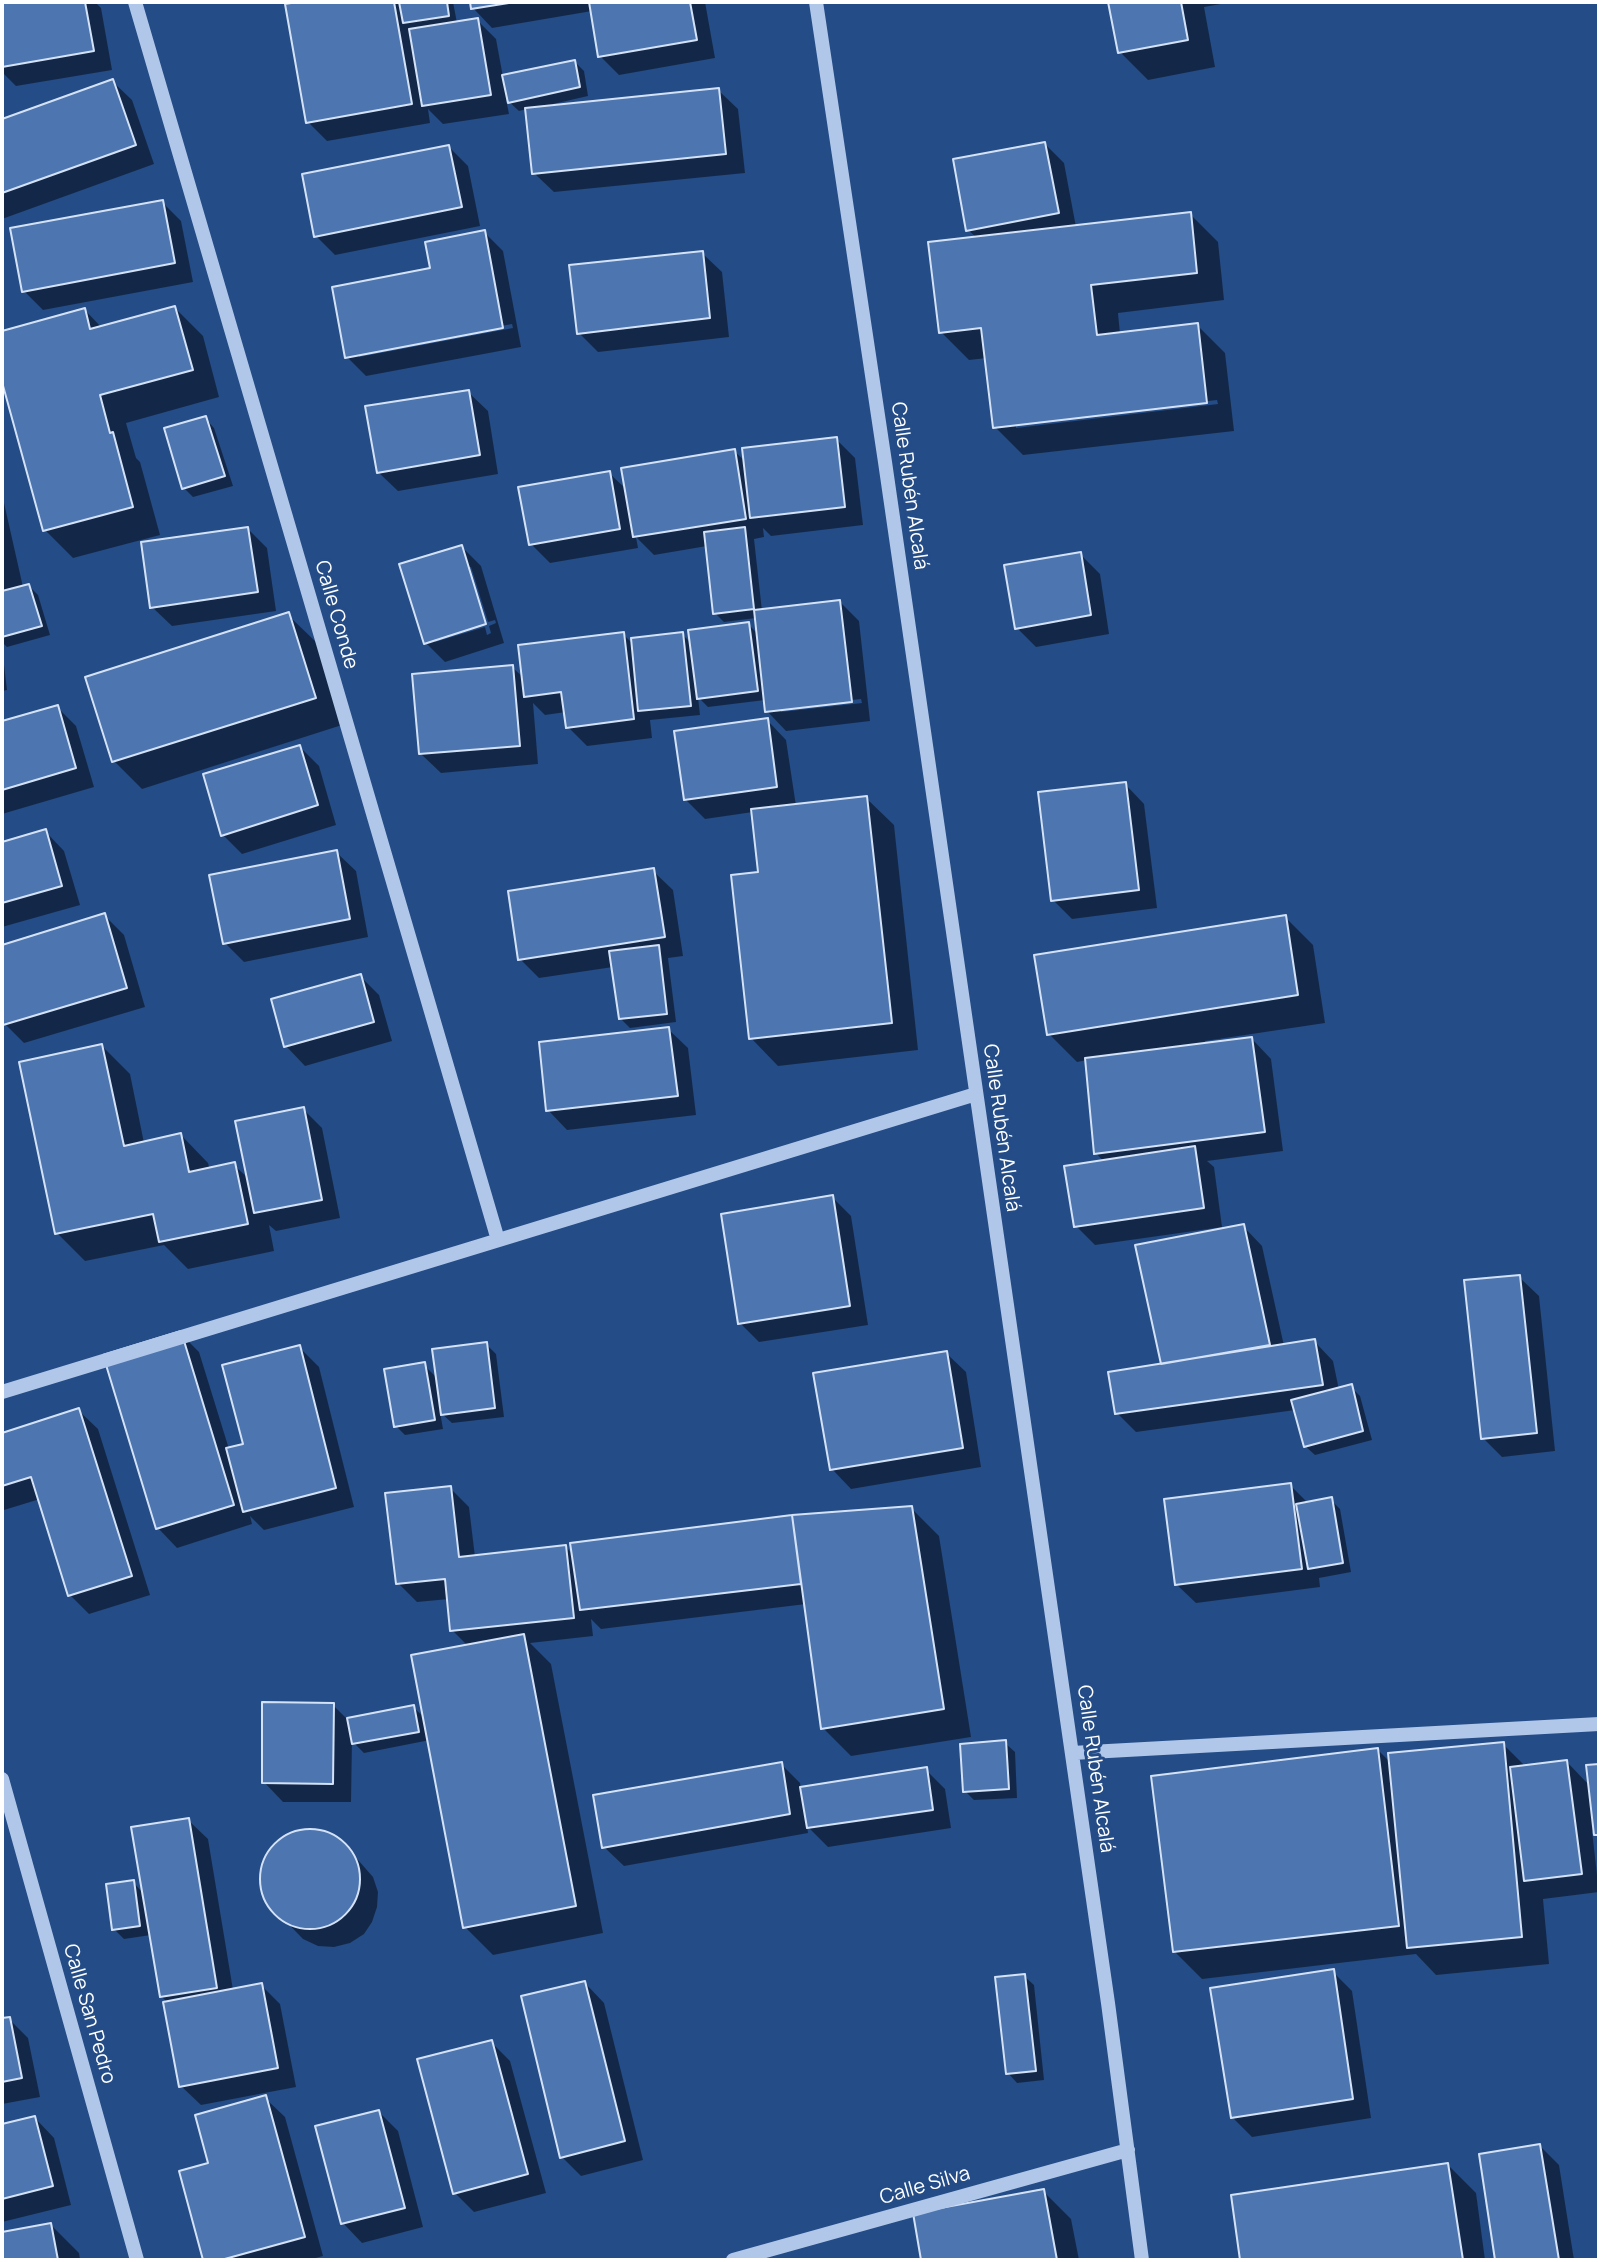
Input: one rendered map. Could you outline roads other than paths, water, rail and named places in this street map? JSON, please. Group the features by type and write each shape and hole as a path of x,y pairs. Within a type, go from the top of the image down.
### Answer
{"street":[{"name":"Calle Conde","path":"135,2 498,1240"},
{"name":"Calle Rubén Alcalá","path":"816,2 1072,1753 1142,2260"},
{"path":"2,1392 976,1094"},
{"path":"1072,1753 1599,1724"},
{"name":"Calle San Pedro","path":"2,1779 137,2260"},
{"name":"Calle Silva","path":"733,2260 1128,2150"}]}
